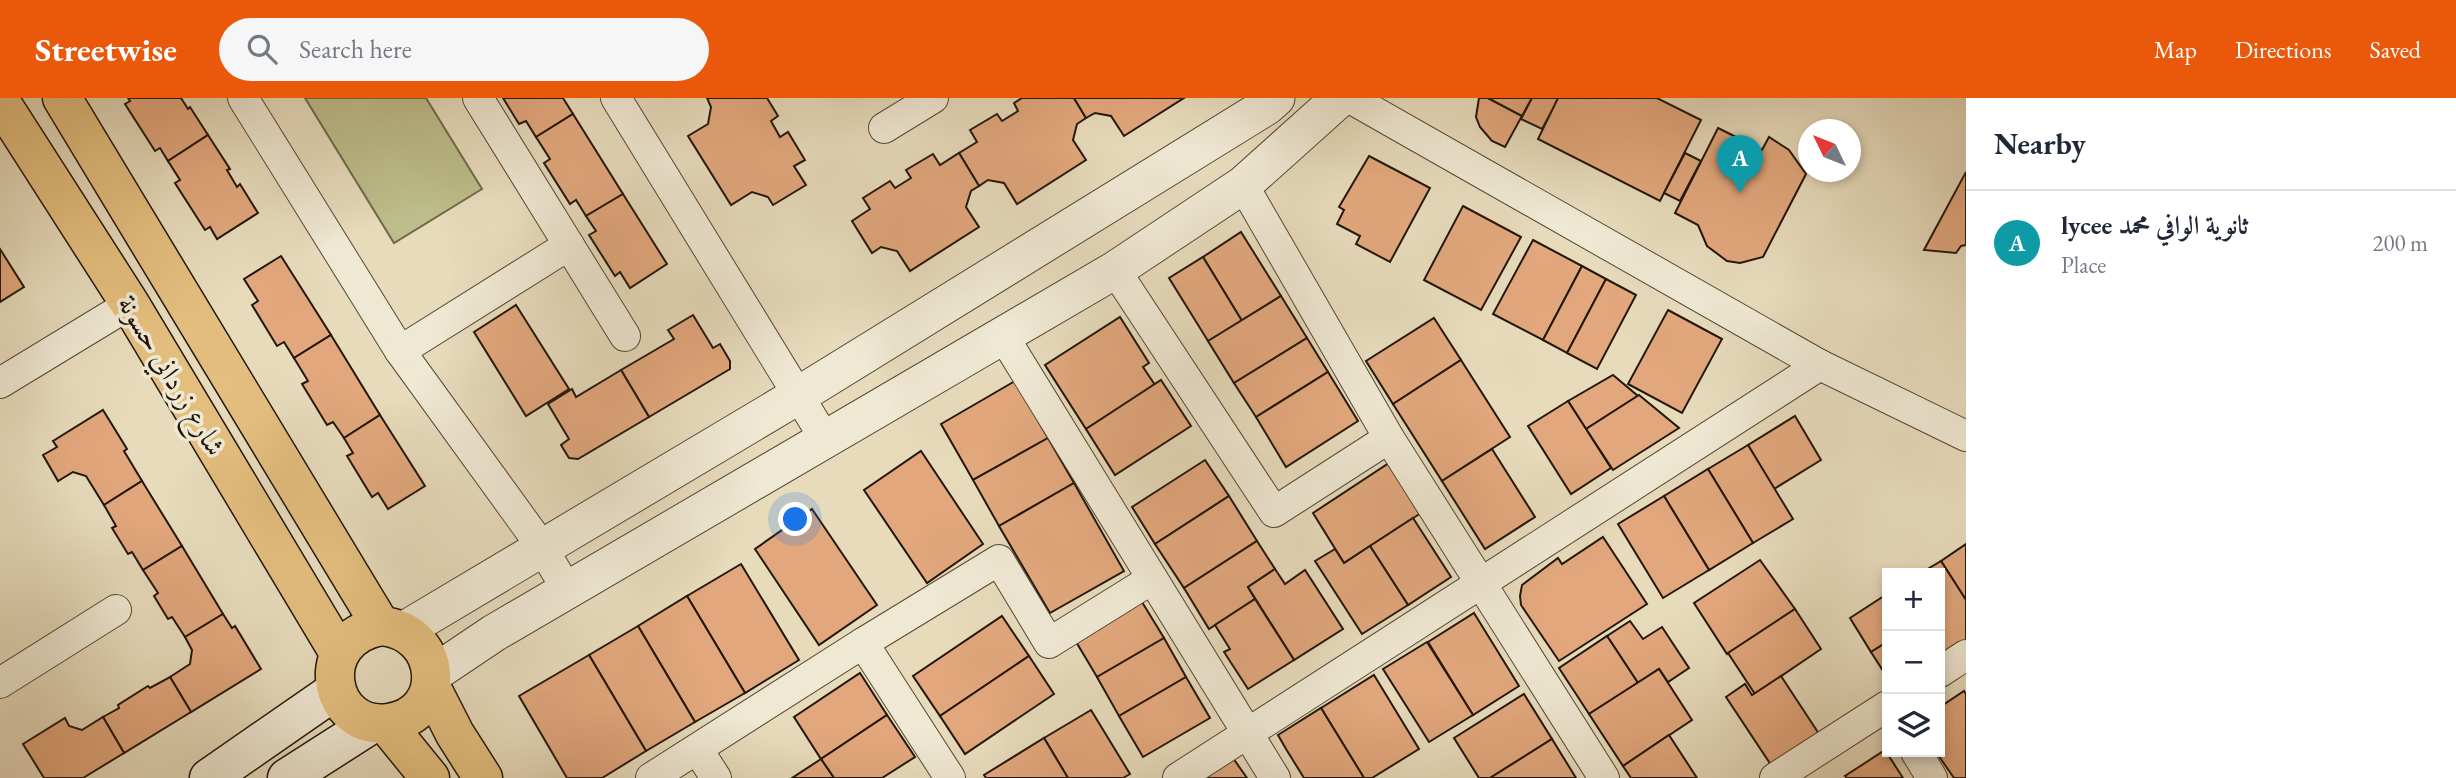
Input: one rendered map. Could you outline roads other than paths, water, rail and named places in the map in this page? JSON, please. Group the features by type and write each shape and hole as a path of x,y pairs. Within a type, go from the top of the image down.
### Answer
{"main road":[{"name":"شارع زرداني حسونة","path":"62,98 392,629"},
{"name":"شارع زرداني حسونة","path":"0,101 130,304 338,672"},
{"path":"209,778 338,672 356,635 368,629 392,629 416,640 426,652 432,680 455,734 483,778"},
{"path":"338,672 344,705 357,717 379,724 430,778"},
{"path":"287,778 379,724 402,720 416,712 426,698 432,680"}],"street":[{"path":"243,98 400,351 542,547 567,590"},
{"path":"478,98 625,336"},
{"path":"616,98 825,439"},
{"path":"884,128 933,98"},
{"path":"432,680 494,633 1115,270 1242,185 1340,98"},
{"path":"1350,98 1820,365 1966,436"},
{"path":"392,629 542,547 799,395 1268,101"},
{"path":"1242,185 1389,438 1604,778"},
{"path":"400,351 569,245"},
{"path":"1115,270 1274,512 1389,438"},
{"path":"0,383 130,304"},
{"path":"1002,334 1275,778"},
{"path":"1178,778 1820,365"},
{"path":"651,778 999,560 1049,643 1152,579"},
{"path":"0,683 116,610"},
{"path":"863,643 950,778"},
{"path":"1945,669 1966,655"},
{"path":"1775,778 1882,709"},
{"path":"698,750 716,778"},
{"path":"1919,757 1932,778"}],"place":[{"name":"lycee ثانوية الوافي محمد","path":"1740,193"}]}
